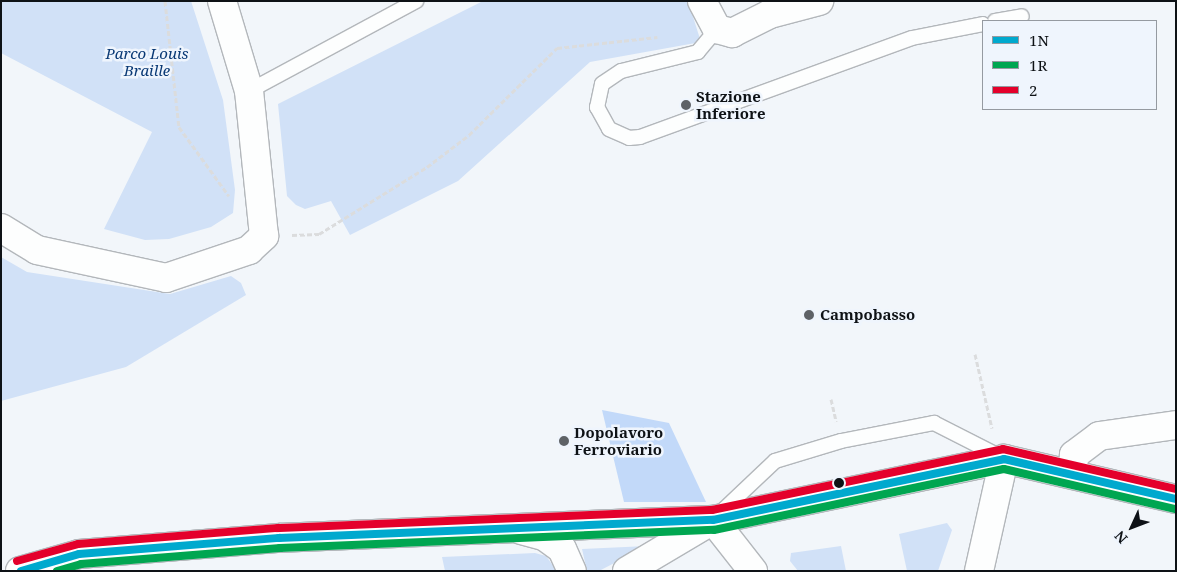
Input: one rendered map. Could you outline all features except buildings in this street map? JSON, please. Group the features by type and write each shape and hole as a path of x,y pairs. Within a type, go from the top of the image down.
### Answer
{"main road":[{"path":"1,228 37,250 166,278 249,250 264,236 249,91 222,1"},
{"path":"702,1 717,29 732,33 770,14 819,1"},
{"path":"1073,472 1074,455 1098,436 1176,425"},
{"path":"980,571 1004,459"},
{"path":"20,571 78,554 222,543 713,520 1004,459 1073,472 1176,499"},
{"path":"627,571 713,520"},
{"path":"713,520 753,571"},
{"path":"521,530 544,536 562,548 572,571"}],"lane":[{"path":"249,91 416,1"},
{"path":"1001,20 1022,16"},
{"path":"717,29 698,52 610,77 597,95 597,107 609,129 629,138 640,137 912,38 982,24"},
{"path":"713,520 775,461 841,441 934,424 1004,459"}],"path":[{"path":"165,1 180,127 205,168 236,204"},
{"path":"264,236 320,234 427,167 469,135 556,48 668,36"},
{"path":"975,354 988,417 1004,459"}],"green space":[{"name":"Parco Louis Braille","path":"1,1 191,1 223,100 235,190 233,213 211,227 169,239 145,240 104,229 152,132 1,53"},
{"path":"483,1 688,1 701,42 590,62 458,181 350,235 331,201 305,209 296,205 287,196 278,104"},
{"path":"1,257 27,272 170,294 231,276 241,283 246,295 126,367 1,401"},
{"path":"947,523 952,530 938,571 907,571 899,534"},
{"path":"647,546 599,571 587,571 582,549"},
{"path":"841,546 846,571 798,571 790,561 791,553"},
{"path":"535,553 546,556 557,571 445,571 442,557"}],"shaded area":[{"path":"602,410 669,423 706,502 624,502"}],"transit line":[{"name":"2","path":"17,561 78,544 278,528 712,510 1003,449 1176,489"},
{"name":"1N","path":"21,571 79,554 279,538 713,520 1004,459 1176,499"},
{"name":"1R","path":"57,571 81,564 280,548 714,530 1004,469 1174,509"}],"place":[{"name":"Stazione Inferiore","path":"686,105"},
{"name":"Campobasso","path":"809,315"},
{"name":"Dopolavoro Ferroviario","path":"564,441"}]}
